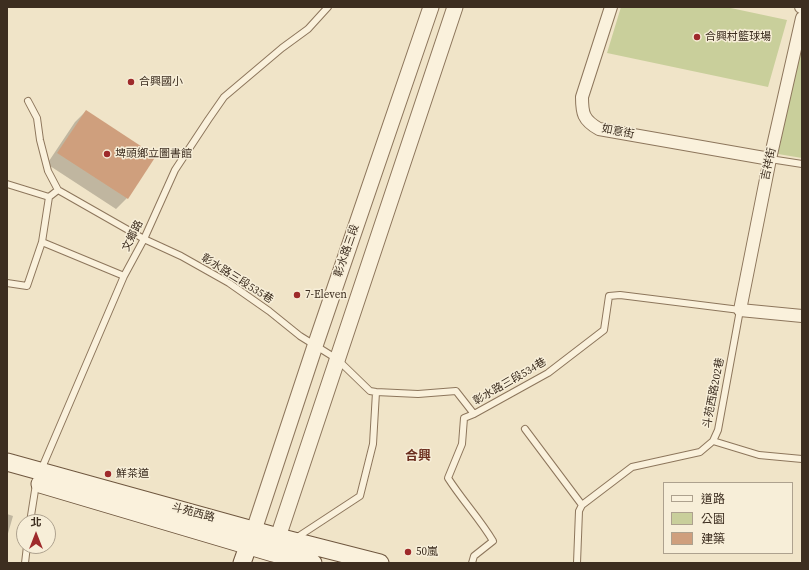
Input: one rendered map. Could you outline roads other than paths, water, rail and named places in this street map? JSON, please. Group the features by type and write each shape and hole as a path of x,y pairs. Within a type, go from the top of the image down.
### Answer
{"main road":[{"name":"斗苑西路","path":"7,462 38,477 251,537 286,539 380,563"},
{"name":"斗苑西路","path":"7,475 38,477"},
{"name":"斗苑西路","path":"251,537 271,558 313,563"},
{"name":"彰水路三段","path":"242,563 251,537"},
{"path":"271,558 286,539"}],"street":[{"name":"彰水路三段","path":"251,537 431,7"},
{"path":"286,539 337,359 455,7"},
{"name":"如意街","path":"610,7 582,97 584,116 591,124 598,129 770,159"},
{"name":"吉祥街","path":"740,310 770,159 802,18"},
{"path":"740,310 802,316"}],"lane":[{"name":"文鄉路","path":"31,514 38,477 124,276 144,239 175,170 224,97 308,28 328,7"},
{"path":"7,283 27,286 42,242 48,197 58,190 48,171 40,140 37,118 28,101"},
{"path":"770,159 802,164"},
{"path":"7,184 48,197"},
{"name":"彰水路三段535巷","path":"58,190 144,239 181,256 229,284 269,311 315,346"},
{"path":"42,242 124,276"},
{"name":"彰水路三段534巷","path":"376,392 418,394 456,391 474,414 548,373 604,330 608,296 620,295 740,310"},
{"name":"斗苑西路202巷","path":"582,505 632,467 700,452 714,441 718,430 740,310"},
{"path":"286,539 360,496 373,444 376,392 370,391 337,359 315,346"},
{"path":"472,563 474,556 493,541 481,521 458,494 448,478 462,444 464,418 474,414"},
{"path":"525,429 582,505 579,511 577,563"},
{"path":"714,441 759,455 802,459"}],"place":[{"name":"合興村籃球場","path":"697,37"},
{"name":"合興國小","path":"131,82"},
{"name":"埤頭鄉立圖書館","path":"107,154"},
{"name":"7-Eleven","path":"297,295"},
{"name":"鮮茶道","path":"108,474"},
{"name":"50嵐","path":"408,552"}],"district":[{"name":"合興","path":"418,457"}]}
